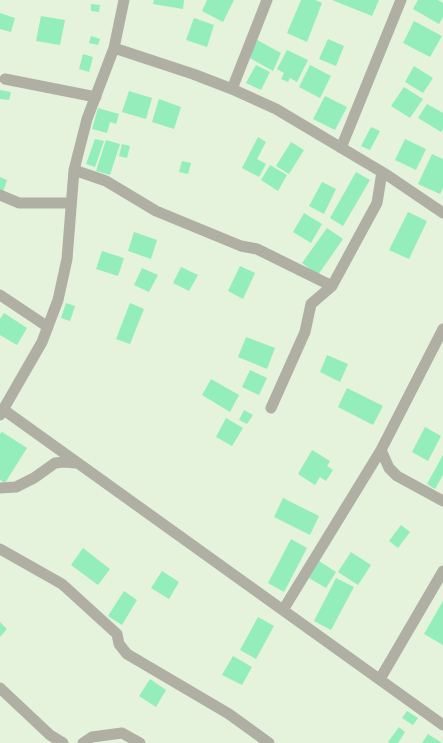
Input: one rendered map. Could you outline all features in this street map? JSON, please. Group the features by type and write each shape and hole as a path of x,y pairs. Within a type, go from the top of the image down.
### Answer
{"street":[{"path":"124,0 114,48 96,96 74,170 70,203 67,259 63,281 42,342 2,412 77,463 443,725"},
{"path":"232,89 267,0"},
{"path":"341,148 401,0"},
{"path":"114,48 232,89 276,109 382,172 443,213"},
{"path":"5,79 96,96"},
{"path":"74,170 106,180 156,211 241,246 257,249 332,286"},
{"path":"271,408 305,332 311,304 332,286 377,203 382,172"},
{"path":"0,195 19,203 70,203"},
{"path":"0,294 48,327"},
{"path":"283,610 381,450 441,337"},
{"path":"381,450 389,468 397,476 443,500"},
{"path":"0,488 16,487 34,478 55,463 77,463"},
{"path":"0,549 62,584 117,634 119,644 127,654 229,714 269,743"},
{"path":"380,679 443,571"},
{"path":"0,688 50,735 63,743"},
{"path":"83,743 92,737 122,733 140,743"}],"building":[{"path":"154,0 184,0 183,9 153,4"},
{"path":"207,0 234,0 223,22 202,11"},
{"path":"301,0 315,0 322,3 307,42 287,33"},
{"path":"332,0 379,0 372,16"},
{"path":"418,0 438,0 443,3 443,17 439,24 413,9"},
{"path":"91,4 100,5 99,12 91,11"},
{"path":"0,13 15,18 11,32 0,29"},
{"path":"41,16 65,20 60,45 36,41"},
{"path":"194,18 214,25 207,47 186,40"},
{"path":"414,21 442,36 430,57 403,43"},
{"path":"91,36 100,39 98,45 89,43"},
{"path":"328,39 344,46 336,66 319,59"},
{"path":"257,40 281,53 273,71 248,57"},
{"path":"287,50 308,60 297,82 290,78 288,82 281,79 284,73 277,69"},
{"path":"83,54 93,57 89,72 79,69"},
{"path":"256,65 270,72 261,90 246,83"},
{"path":"310,65 331,76 320,98 299,87"},
{"path":"414,66 433,78 423,93 405,82"},
{"path":"404,87 423,99 410,118 391,106"},
{"path":"0,90 11,92 9,100 0,99"},
{"path":"129,91 152,98 146,119 122,112"},
{"path":"325,96 347,107 335,130 313,119"},
{"path":"159,99 181,107 174,129 152,122"},
{"path":"427,104 443,113 443,129 441,132 418,118"},
{"path":"98,108 119,114 116,124 110,122 107,133 92,129"},
{"path":"371,127 380,131 370,150 361,146"},
{"path":"258,137 266,142 257,159 266,164 259,177 242,168"},
{"path":"95,139 104,141 95,167 86,164"},
{"path":"405,139 426,149 416,170 395,160"},
{"path":"106,140 120,144 110,175 96,171"},
{"path":"291,142 304,150 289,174 276,166"},
{"path":"122,144 130,146 127,158 119,156"},
{"path":"432,154 443,159 443,188 440,194 418,184"},
{"path":"182,161 191,163 188,174 179,172"},
{"path":"270,165 287,175 278,191 261,180"},
{"path":"356,172 370,180 343,226 330,218"},
{"path":"0,177 7,180 3,192 0,191"},
{"path":"322,182 336,189 324,214 309,206"},
{"path":"408,212 427,221 409,259 389,250"},
{"path":"304,213 322,224 311,243 293,232"},
{"path":"327,228 343,239 318,275 302,263"},
{"path":"134,232 157,240 151,259 128,251"},
{"path":"102,251 124,258 118,276 96,269"},
{"path":"240,266 255,273 243,299 228,291"},
{"path":"181,267 198,275 189,291 173,283"},
{"path":"142,268 158,275 149,292 134,285"},
{"path":"66,303 75,306 70,321 61,318"},
{"path":"130,303 144,309 130,344 116,339"},
{"path":"4,313 27,328 17,345 0,335 0,319"},
{"path":"246,337 275,348 267,369 238,357"},
{"path":"327,355 348,364 340,382 320,372"},
{"path":"250,370 267,378 259,395 242,387"},
{"path":"211,379 239,395 230,412 202,395"},
{"path":"347,388 383,406 373,425 338,407"},
{"path":"244,410 253,415 247,424 239,420"},
{"path":"226,418 243,428 232,446 216,437"},
{"path":"425,427 441,436 428,461 412,452"},
{"path":"2,432 27,448 5,483 0,480 0,434"},
{"path":"312,450 330,461 327,466 333,470 326,481 320,477 315,485 298,474"},
{"path":"443,455 443,475 435,489 427,484"},
{"path":"283,498 319,516 310,535 274,517"},
{"path":"401,525 410,532 398,548 389,541"},
{"path":"291,539 307,548 284,592 268,583"},
{"path":"83,548 110,569 98,585 71,565"},
{"path":"351,552 371,565 358,585 338,572"},
{"path":"319,561 336,572 326,588 309,578"},
{"path":"162,571 179,582 169,599 151,588"},
{"path":"336,578 354,587 331,630 314,621"},
{"path":"124,591 137,600 122,625 108,616"},
{"path":"443,601 443,645 424,634"},
{"path":"258,617 274,626 256,659 240,650"},
{"path":"0,622 7,629 0,637"},
{"path":"233,656 252,667 242,685 222,675"},
{"path":"150,679 166,690 156,707 139,696"},
{"path":"407,711 418,718 413,725 402,718"},
{"path":"399,727 405,732 398,743 388,742"},
{"path":"428,734 442,743 422,743"}]}
